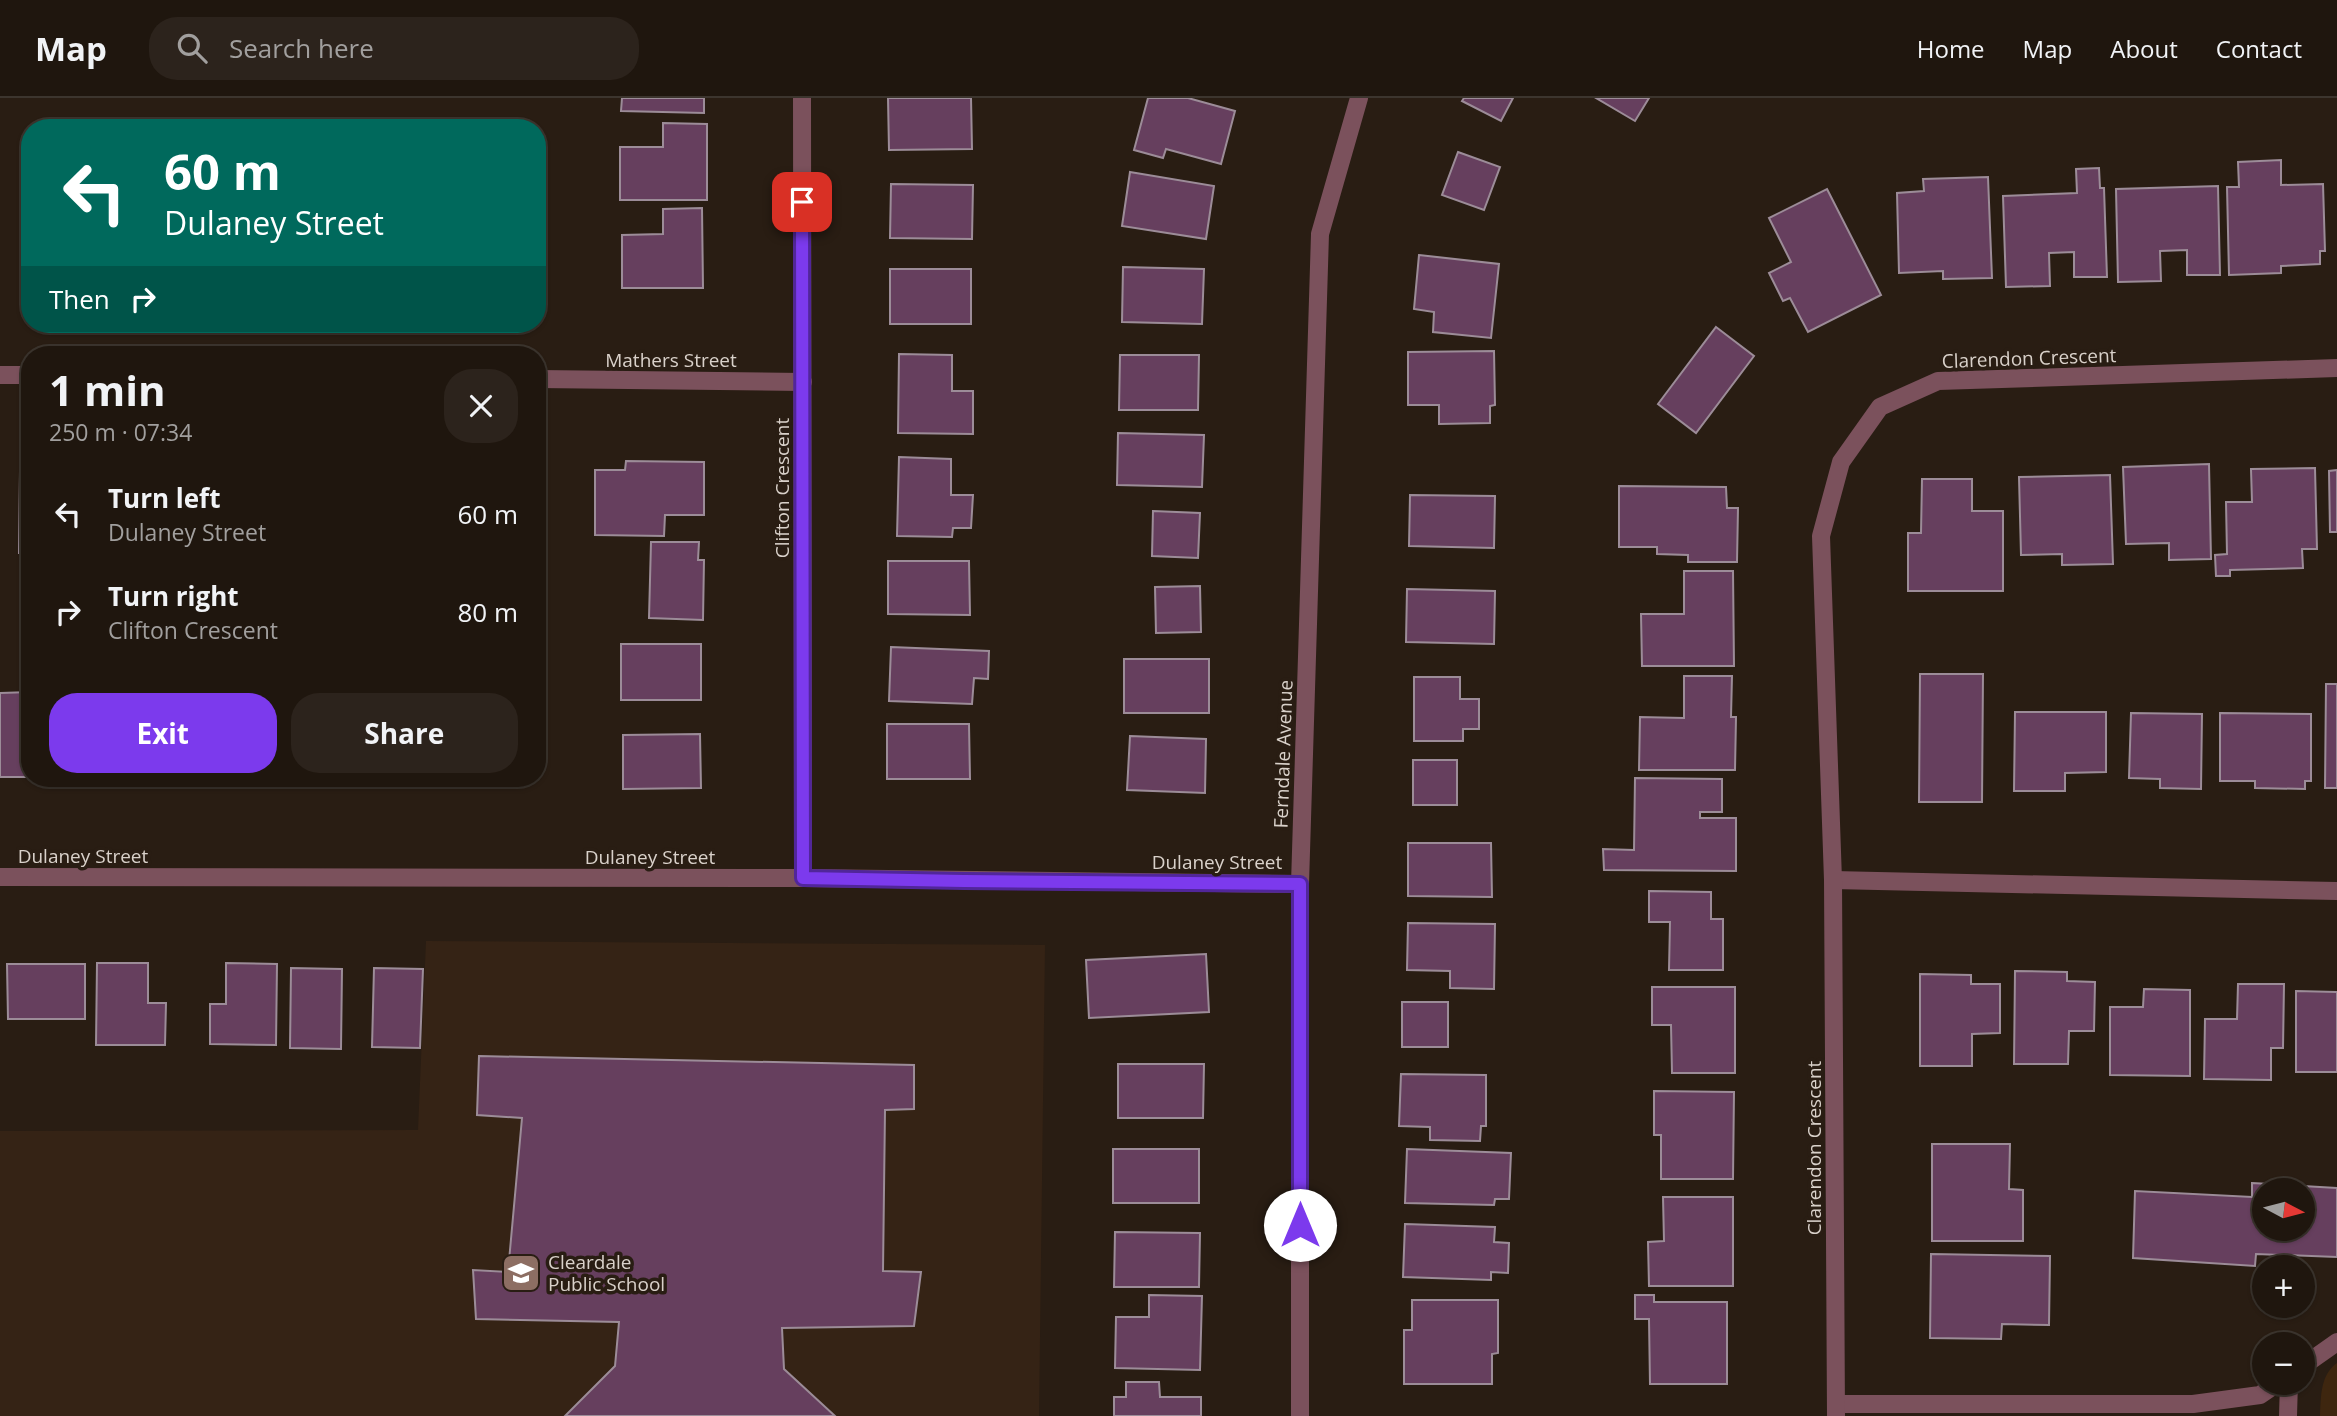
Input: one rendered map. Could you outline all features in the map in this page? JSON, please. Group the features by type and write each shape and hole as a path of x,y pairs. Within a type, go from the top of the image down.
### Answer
{"street":[{"name":"Clifton Crescent","path":"802,98 803,878"},
{"name":"Ferndale Avenue","path":"1300,1416 1300,884 1320,233 1359,98"},
{"name":"Clarendon Crescent","path":"1836,1410 1833,880 1821,536 1841,462 1880,407 1938,381 2337,368"},
{"path":"0,375 21,375"},
{"name":"Mathers Street","path":"546,379 803,382"},
{"name":"Dulaney Street","path":"0,877 803,878 1300,884"},
{"path":"1833,880 2337,891"},
{"path":"2315,1358 2337,1342"},
{"path":"1836,1410 2193,1404 2260,1395"},
{"path":"2288,1416 2289,1395"}],"shaded area":[{"name":"Cleardale Public School","path":"426,941 1045,945 1039,1416 0,1416 0,1131 418,1130"},
{"path":"2337,1363 2337,1416 2320,1416 2324,1380"}],"building":[{"path":"622,98 704,98 704,113 621,111"},
{"path":"888,98 971,98 972,149 889,150"},
{"path":"1148,98 1188,98 1235,111 1221,164 1166,149 1163,158 1134,150"},
{"path":"1464,98 1513,98 1501,121 1462,101"},
{"path":"1596,98 1649,98 1635,121"},
{"path":"663,123 707,124 707,200 620,200 620,147 663,147"},
{"path":"1458,152 1500,167 1484,210 1442,195"},
{"path":"2281,160 2281,185 2323,184 2325,251 2320,251 2320,264 2281,266 2281,273 2229,275 2227,187 2239,187 2238,162"},
{"path":"2099,168 2100,188 2104,188 2107,277 2074,277 2074,252 2049,253 2050,286 2006,287 2003,196 2077,193 2076,169"},
{"path":"1130,172 1214,186 1206,239 1122,226"},
{"path":"1988,177 1992,278 1943,279 1943,271 1899,273 1897,193 1924,191 1923,179"},
{"path":"891,184 973,185 972,239 890,238"},
{"path":"2218,186 2220,275 2187,275 2187,250 2160,251 2161,281 2118,282 2116,189"},
{"path":"1827,189 1881,295 1808,332 1790,298 1783,301 1769,273 1791,262 1769,218"},
{"path":"702,208 703,288 622,288 622,235 663,234 663,209"},
{"path":"1419,255 1499,264 1491,338 1433,332 1434,312 1414,309"},
{"path":"1123,267 1204,269 1202,324 1122,322"},
{"path":"890,269 971,269 971,324 890,324"},
{"path":"1716,327 1754,356 1696,433 1658,404"},
{"path":"1494,351 1495,405 1490,406 1490,423 1439,424 1439,405 1408,405 1408,352"},
{"path":"899,354 952,355 952,391 973,391 973,434 898,433"},
{"path":"1120,355 1199,355 1198,410 1119,410"},
{"path":"1118,433 1204,435 1202,487 1117,485"},
{"path":"899,457 951,459 951,495 973,495 971,528 953,528 952,537 897,536"},
{"path":"626,461 704,462 704,515 665,515 664,536 595,535 595,470 625,470"},
{"path":"2209,464 2211,559 2169,560 2169,543 2126,544 2123,467"},
{"path":"2315,468 2317,549 2302,549 2303,568 2230,570 2230,576 2216,576 2215,555 2227,554 2226,502 2252,502 2251,469"},
{"path":"2337,470 2337,532 2330,532 2329,471"},
{"path":"20,471 21,471 21,553"},
{"path":"2110,475 2113,564 2062,565 2062,554 2021,555 2019,477"},
{"path":"1922,479 1972,479 1972,511 2003,511 2003,591 1908,591 1908,533 1921,533"},
{"path":"1619,486 1726,487 1727,508 1738,508 1737,562 1688,562 1688,555 1657,554 1657,547 1619,547"},
{"path":"1410,495 1495,496 1494,548 1409,546"},
{"path":"1153,511 1200,513 1198,558 1152,556"},
{"path":"651,542 699,542 698,560 704,560 703,620 649,618"},
{"path":"888,561 969,561 970,615 888,614"},
{"path":"1684,571 1733,571 1734,666 1642,666 1641,614 1684,614"},
{"path":"1200,586 1201,632 1156,633 1155,587"},
{"path":"1407,589 1495,591 1494,644 1406,642"},
{"path":"621,644 701,644 701,700 621,700"},
{"path":"891,647 989,651 988,679 974,678 972,704 889,701"},
{"path":"1124,659 1209,659 1209,713 1124,713"},
{"path":"1920,674 1983,674 1982,802 1919,802"},
{"path":"1684,676 1732,676 1731,717 1736,717 1735,770 1639,770 1640,717 1684,718"},
{"path":"1414,677 1460,677 1460,699 1479,699 1479,729 1463,729 1463,741 1414,741"},
{"path":"2326,684 2337,684 2337,788 2325,788"},
{"path":"21,692 21,777 0,777 0,693"},
{"path":"2015,712 2106,712 2106,772 2065,773 2065,791 2014,791"},
{"path":"2131,713 2202,714 2201,789 2160,788 2160,779 2129,778"},
{"path":"2220,713 2311,714 2311,781 2305,781 2305,789 2255,788 2255,781 2220,781"},
{"path":"887,724 969,724 970,779 887,779"},
{"path":"700,734 701,788 623,789 623,735"},
{"path":"1130,736 1206,739 1205,793 1127,790"},
{"path":"1413,760 1457,760 1457,805 1413,805"},
{"path":"1635,778 1722,779 1722,812 1700,812 1700,818 1736,818 1736,871 1604,870 1603,849 1634,850"},
{"path":"1408,843 1491,843 1492,897 1408,896"},
{"path":"1649,891 1711,892 1711,919 1723,919 1723,970 1669,970 1670,922 1649,922"},
{"path":"1408,923 1495,924 1494,989 1450,988 1450,971 1407,970"},
{"path":"1206,954 1209,1012 1089,1018 1086,960"},
{"path":"97,963 148,963 148,1003 166,1003 165,1045 96,1045"},
{"path":"226,963 277,964 276,1045 210,1044 210,1004 226,1004"},
{"path":"7,964 85,964 85,1019 8,1019"},
{"path":"291,968 342,969 341,1049 290,1048"},
{"path":"374,968 423,969 420,1048 372,1047"},
{"path":"2015,971 2067,972 2067,981 2095,982 2094,1031 2069,1031 2068,1064 2014,1064"},
{"path":"1920,974 1971,975 1971,984 2000,984 2000,1033 1972,1034 1972,1066 1920,1066"},
{"path":"2238,984 2284,984 2283,1048 2271,1048 2271,1080 2204,1079 2205,1019 2237,1019"},
{"path":"1652,987 1735,987 1735,1073 1672,1073 1671,1025 1652,1025"},
{"path":"2144,989 2190,990 2190,1076 2110,1075 2110,1007 2143,1007"},
{"path":"2296,991 2337,992 2337,1072 2296,1072"},
{"path":"1402,1002 1448,1002 1448,1047 1402,1047"},
{"path":"479,1056 914,1065 914,1109 885,1110 883,1271 921,1272 914,1326 782,1328 784,1369 835,1416 565,1416 615,1366 619,1322 476,1319 473,1270 508,1272 522,1118 477,1115"},
{"path":"1118,1064 1204,1064 1203,1118 1118,1118"},
{"path":"1401,1074 1486,1075 1486,1126 1481,1126 1480,1141 1430,1140 1430,1127 1399,1126"},
{"path":"1654,1091 1734,1092 1733,1179 1661,1179 1661,1135 1654,1135"},
{"path":"1932,1144 2010,1144 2009,1189 2023,1190 2023,1241 1932,1241"},
{"path":"1113,1149 1199,1149 1199,1203 1113,1203"},
{"path":"1407,1149 1511,1153 1509,1199 1495,1199 1494,1205 1405,1203"},
{"path":"2315,1187 2337,1188 2337,1257 2256,1254 2252,1255 2252,1266 2133,1258 2135,1191 2252,1197 2252,1241 2315,1241"},
{"path":"1663,1197 1733,1197 1733,1286 1649,1286 1648,1242 1664,1241"},
{"path":"1405,1224 1495,1227 1494,1242 1509,1243 1508,1273 1491,1272 1491,1280 1403,1277"},
{"path":"1115,1232 1200,1233 1199,1287 1114,1287"},
{"path":"1931,1254 2050,1256 2049,1325 2002,1324 2001,1339 1930,1338"},
{"path":"1149,1295 1202,1296 1200,1370 1115,1368 1116,1317 1149,1317"},
{"path":"1635,1295 1654,1295 1654,1302 1727,1302 1727,1384 1650,1384 1649,1319 1635,1319"},
{"path":"1412,1300 1498,1300 1498,1353 1492,1354 1492,1384 1404,1384 1404,1330 1412,1330"},
{"path":"1126,1382 1159,1382 1160,1397 1201,1397 1201,1416 1114,1416 1114,1397 1126,1397"}],"place":[{"name":"Cleardale Public School","path":"521,1273"}],"route":[{"path":"802,202 803,878 1300,884 1300,1225"}]}
